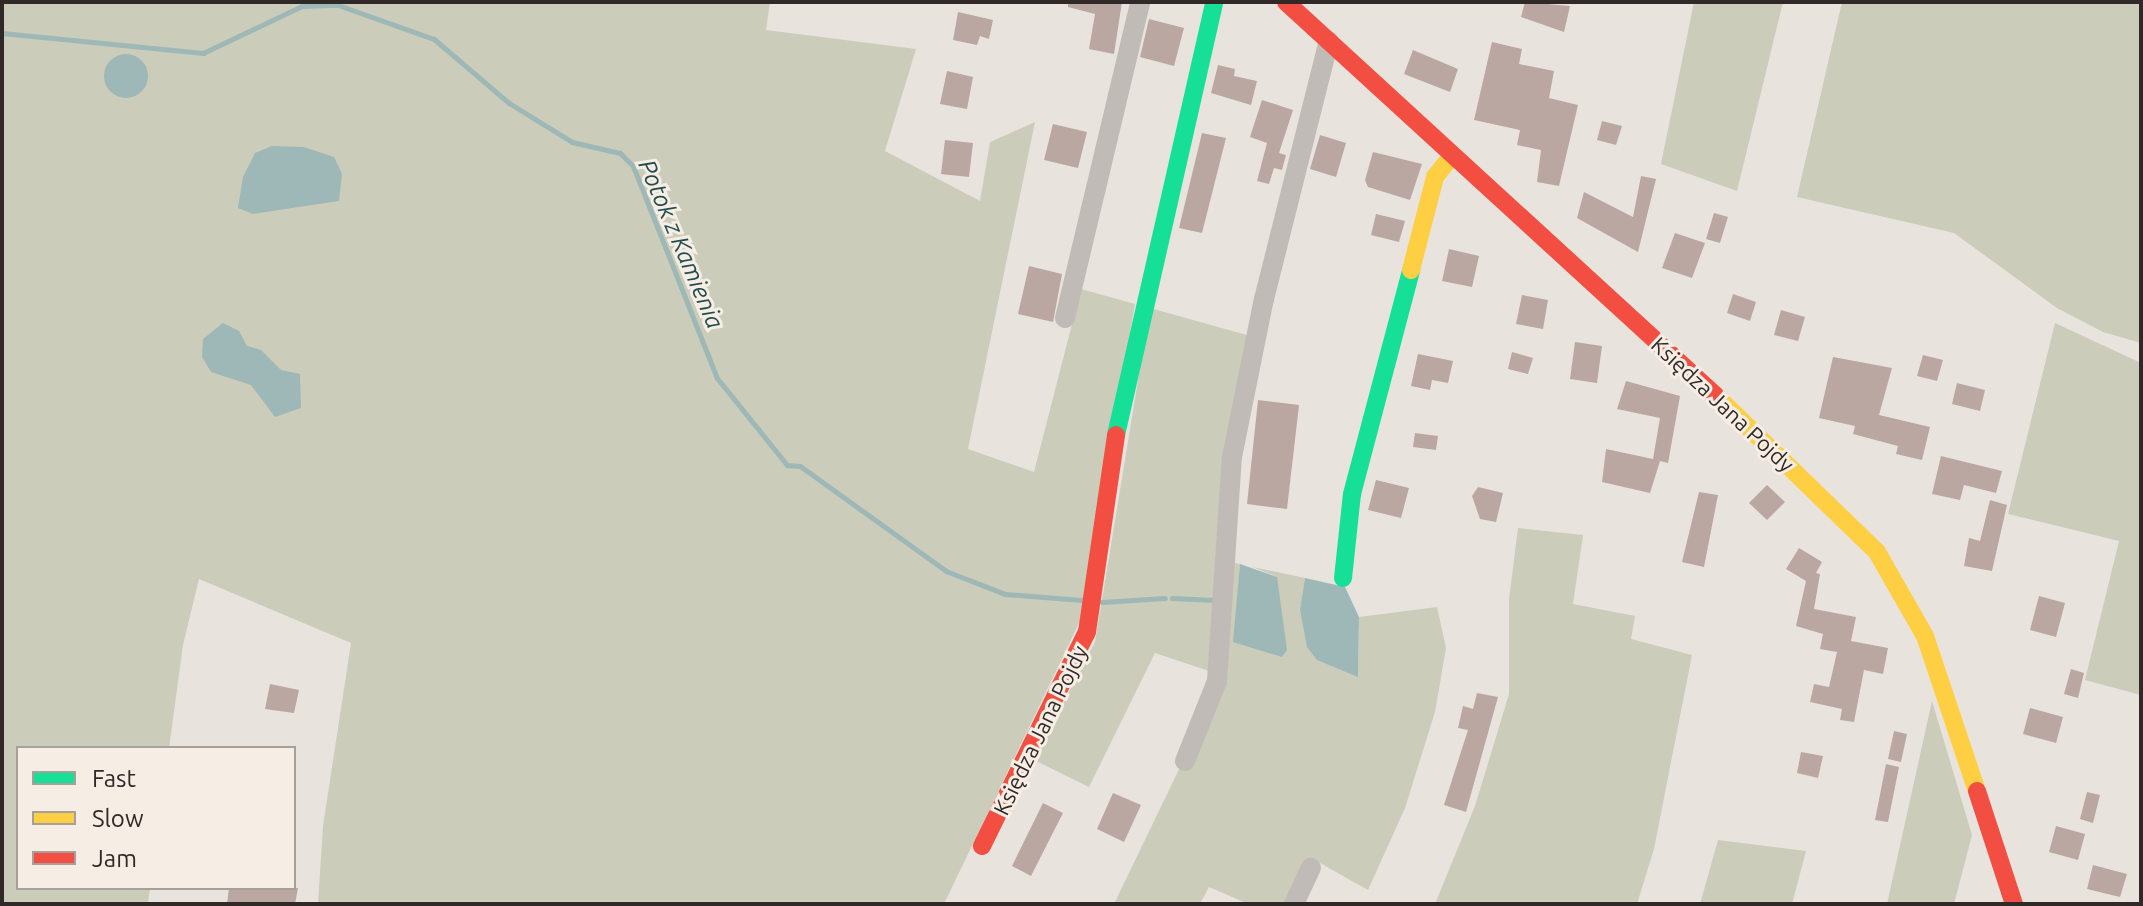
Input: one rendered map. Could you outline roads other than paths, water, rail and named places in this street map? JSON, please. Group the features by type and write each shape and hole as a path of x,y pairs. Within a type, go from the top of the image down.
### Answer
{"street":[{"path":"1065,318 1140,2"},
{"name":"Księdza Jana Pojdy","path":"982,846 1087,632 1122,393 1214,2"},
{"name":"Księdza Jana Pojdy","path":"1286,2 1835,506 1887,565 1925,636 2014,904"},
{"path":"1185,761 1217,681 1232,457 1264,299 1329,41"},
{"path":"1343,578 1352,494 1435,177 1452,155"},
{"path":"1294,904 1311,868"}],"water":[{"path":"126,54 141,61 148,76 141,91 126,98 111,91 104,76 111,61"},
{"path":"272,146 304,147 334,157 342,174 339,201 253,214 238,208 243,177 255,153"},
{"path":"223,323 239,331 247,346 261,350 281,370 300,374 301,408 275,417 251,385 211,372 202,357 203,339"},
{"path":"1240,564 1277,577 1287,650 1282,657 1233,642"},
{"path":"1305,578 1345,587 1359,617 1358,677 1317,660 1307,647 1300,609"}],"waterway":[{"name":"Potok z Kamienia","path":"2,33 203,53 302,6 338,5 434,39 509,103 572,142 620,153 633,166 717,378 787,465 800,466 946,571 1005,594 1082,600"},
{"name":"Potok z Kamienia","path":"1102,602 1165,598"},
{"name":"Potok z Kamienia","path":"1172,598 1215,600"}]}
